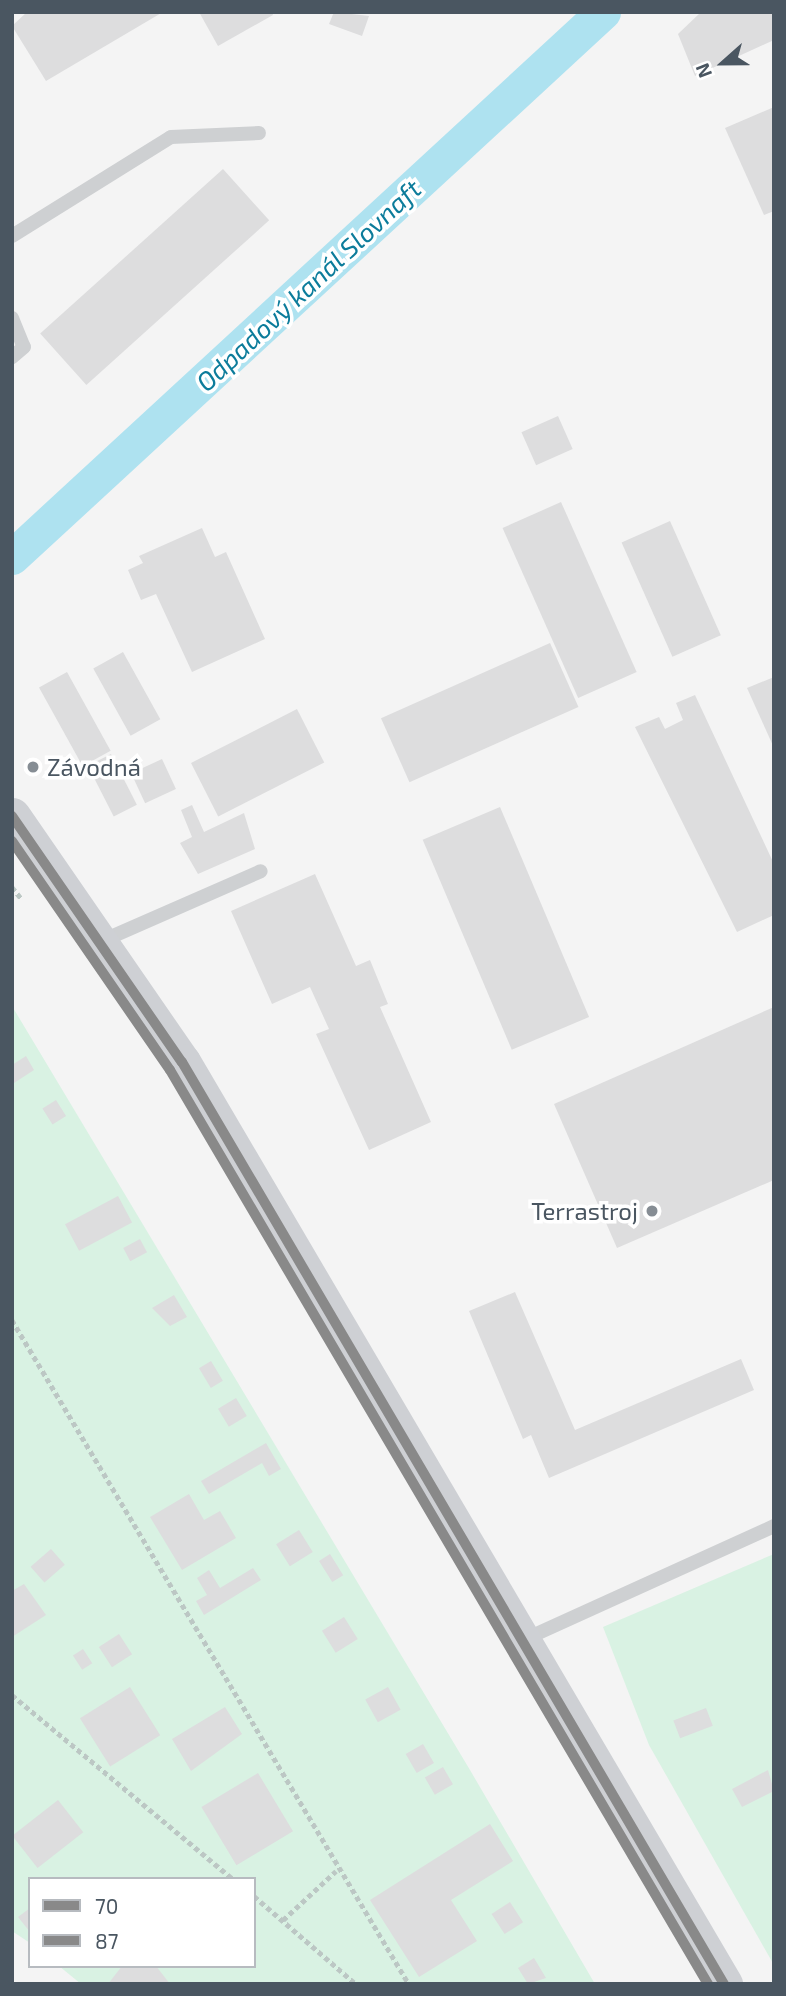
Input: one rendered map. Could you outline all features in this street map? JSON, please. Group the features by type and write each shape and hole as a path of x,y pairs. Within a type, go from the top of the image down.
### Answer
{"main road":[{"path":"12,816 104,940 182,1062 518,1642 724,1984"}],"lane":[{"path":"12,236 171,137 259,133"},
{"path":"12,317 24,347 12,357"},
{"path":"104,940 261,871"},
{"path":"518,1642 774,1526"}],"path":[{"path":"12,887 21,898"},
{"path":"12,1320 115,1482 337,1870 409,1984"},
{"path":"12,1695 231,1877"},
{"path":"283,1920 337,1870"},
{"path":"256,1898 356,1984"}],"green space":[{"path":"12,1006 470,1770 595,1984 81,1984 61,1968 256,1968 256,1877 28,1877 28,1942 12,1931"},
{"path":"774,1554 774,1965 649,1745 603,1627"}],"building":[{"path":"27,12 163,12 46,81 12,26"},
{"path":"199,12 272,12 273,15 218,46"},
{"path":"334,12 369,16 362,36 329,24"},
{"path":"701,12 774,12 774,40 695,76 678,34"},
{"path":"774,107 774,211 764,215 725,128"},
{"path":"223,169 269,220 86,385 40,334"},
{"path":"558,416 573,449 536,465 521,432"},
{"path":"561,502 637,672 578,698 503,528"},
{"path":"670,521 721,635 672,657 622,543"},
{"path":"202,528 215,557 226,552 265,639 192,672 156,594 141,600 128,570 143,563 139,556"},
{"path":"550,643 578,707 409,782 381,718"},
{"path":"123,652 160,719 131,736 93,668"},
{"path":"67,672 111,751 83,766 39,688"},
{"path":"774,677 774,748 747,688"},
{"path":"695,695 774,864 774,915 737,932 635,727 659,717 665,729 683,720 676,703"},
{"path":"297,709 324,762 218,816 191,763"},
{"path":"111,754 137,805 114,817 88,766"},
{"path":"162,759 176,789 145,803 131,773"},
{"path":"192,805 204,832 244,813 255,849 198,874 180,843 192,837 181,810"},
{"path":"500,807 589,1017 512,1050 423,840"},
{"path":"315,874 356,966 370,960 388,1004 380,1007 431,1122 369,1150 316,1034 329,1029 310,987 272,1004 231,911"},
{"path":"774,1007 774,1180 617,1248 554,1104"},
{"path":"26,1056 34,1070 14,1083 12,1065"},
{"path":"56,1100 66,1116 52,1125 42,1108"},
{"path":"118,1196 132,1222 79,1251 65,1224"},
{"path":"140,1239 147,1252 130,1261 123,1248"},
{"path":"515,1292 575,1430 741,1359 754,1390 549,1478 531,1435 523,1439 469,1311"},
{"path":"174,1295 187,1317 170,1326 152,1308"},
{"path":"211,1361 223,1381 211,1388 199,1368"},
{"path":"236,1398 247,1416 229,1427 218,1409"},
{"path":"266,1443 281,1469 269,1476 262,1463 209,1494 201,1481"},
{"path":"189,1494 204,1520 220,1511 236,1538 182,1570 150,1517"},
{"path":"299,1530 313,1552 290,1566 276,1544"},
{"path":"51,1549 65,1565 44,1583 31,1567"},
{"path":"330,1554 343,1575 332,1582 319,1561"},
{"path":"253,1568 261,1580 204,1615 196,1601 207,1595 197,1578 209,1570 220,1588"},
{"path":"24,1584 46,1615 12,1637 12,1591"},
{"path":"344,1617 358,1639 336,1653 322,1631"},
{"path":"119,1634 132,1654 112,1667 99,1647"},
{"path":"83,1649 92,1663 82,1670 73,1656"},
{"path":"130,1687 160,1735 110,1767 80,1718"},
{"path":"388,1687 401,1710 378,1722 365,1700"},
{"path":"225,1707 242,1734 191,1771 172,1739"},
{"path":"706,1708 713,1726 680,1738 673,1721"},
{"path":"423,1744 434,1763 417,1773 406,1754"},
{"path":"443,1767 453,1784 435,1795 425,1778"},
{"path":"768,1770 774,1791 742,1807 732,1789"},
{"path":"258,1773 293,1831 236,1865 201,1807"},
{"path":"58,1800 83,1832 38,1868 12,1836"},
{"path":"490,1824 513,1861 451,1900 477,1941 419,1977 370,1900"},
{"path":"510,1902 523,1922 505,1934 492,1914"},
{"path":"28,1910 28,1930 18,1917"},
{"path":"534,1958 546,1978 528,1984 518,1968"},
{"path":"120,1968 158,1968 170,1984 108,1984"}],"waterway":[{"name":"Odpadový kanál Slovnaft","path":"12,557 603,12"}],"transit line":[{"name":"70","path":"12,816 182,1062 724,1984"},
{"name":"87","path":"12,841 170,1070 708,1984"}],"place":[{"name":"Závodná","path":"33,767"},
{"name":"Terrastroj","path":"652,1211"}]}
